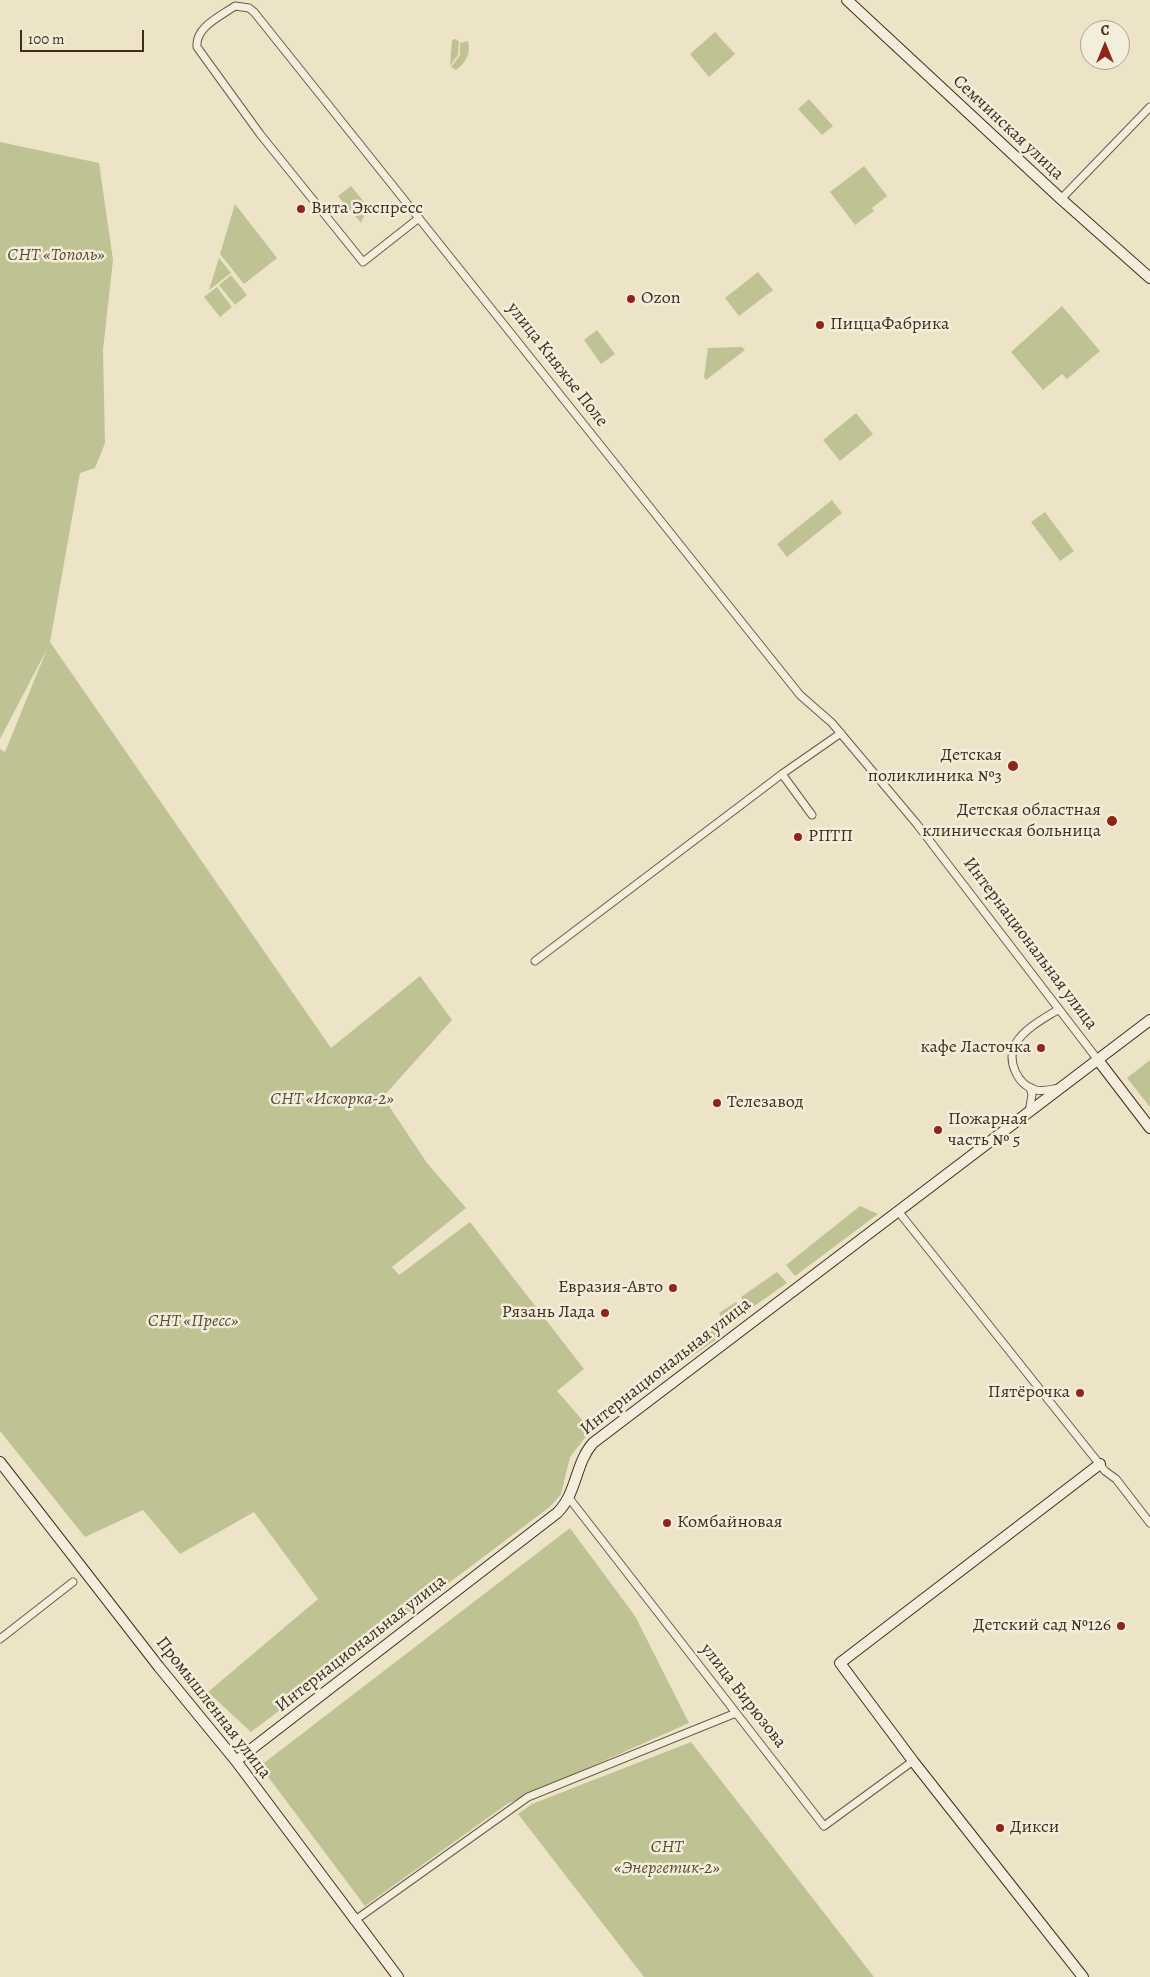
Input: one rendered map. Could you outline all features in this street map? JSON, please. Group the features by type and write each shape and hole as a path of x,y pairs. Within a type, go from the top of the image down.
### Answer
{"street":[{"name":"Семчинская улица","path":"847,0 1061,199 1150,278"},
{"name":"улица Княжье Поле","path":"419,218 363,262 266,142 199,49 196,41 202,29 235,6 242,6 254,12 419,218 800,695 841,733"},
{"path":"1061,199 1150,107"},
{"path":"535,961 782,774 841,733"},
{"name":"Интернациональная улица","path":"841,733 916,823 1150,1128"},
{"path":"782,774 812,815"},
{"path":"1059,1009 1029,1030 1014,1047 1014,1069 1018,1077 1030,1087 1045,1090 1060,1088"},
{"path":"1098,1060 1150,1020"},
{"name":"Интернациональная улица","path":"236,1761 557,1513 569,1498 583,1457 593,1443 1098,1060"},
{"path":"1029,1112 1032,1095 1030,1087"},
{"path":"898,1211 1100,1464 1116,1479 1150,1523"},
{"name":"Промышленная улица","path":"0,1462 159,1667 236,1761 354,1921 398,1977"},
{"path":"1082,1977 913,1761 840,1663 1100,1464"},
{"name":"улица Бирюзова","path":"569,1498 824,1826 913,1761"},
{"path":"0,1639 73,1582"},
{"path":"354,1921 528,1797 736,1713"}],"green space":[{"path":"715,32 735,54 709,77 690,54"},
{"path":"456,39 459,42 458,55 450,66 452,40"},
{"path":"468,41 469,50 467,57 456,70 451,67 460,55 460,43"},
{"path":"809,99 833,126 822,135 798,109"},
{"name":"СНТ «Пресс»","path":"0,142 99,163 113,260 103,350 105,443 95,468 80,473 50,642 331,1048 420,976 452,1020 383,1097 427,1163 466,1208 392,1267 399,1275 470,1222 584,1369 557,1391 591,1430 570,1457 561,1494 551,1506 251,1732 208,1692 318,1599 254,1512 180,1554 143,1510 85,1537 0,1431 0,749 5,752 47,649 0,739"},
{"path":"864,166 887,196 872,208 874,211 855,225 830,192"},
{"path":"351,186 373,213 364,216 361,223 338,196"},
{"path":"235,204 277,258 244,284 220,254"},
{"path":"219,258 231,273 209,290"},
{"path":"758,272 773,290 739,316 725,298"},
{"path":"231,275 247,295 235,305 219,285"},
{"path":"217,287 232,307 220,317 204,297"},
{"path":"1062,306 1100,351 1067,379 1062,374 1043,390 1011,352"},
{"path":"597,330 615,354 601,364 584,340"},
{"path":"742,347 745,350 706,380 704,377 708,348"},
{"path":"856,413 873,434 840,461 823,440"},
{"path":"832,500 842,513 787,557 777,544"},
{"path":"1045,512 1074,551 1060,561 1031,522"},
{"path":"1150,1060 1150,1107 1127,1078"},
{"path":"860,1206 878,1214 795,1276 786,1265"},
{"path":"777,1272 787,1283 750,1309 741,1297"},
{"path":"736,1302 746,1313 729,1326 724,1324 719,1313"},
{"path":"713,1330 716,1332 715,1340 682,1363 675,1361 673,1358"},
{"path":"661,1370 664,1370 665,1376 639,1396 635,1396 634,1390"},
{"path":"615,1405 618,1407 618,1412 593,1429 590,1424"},
{"path":"570,1528 635,1616 689,1723 507,1804 365,1906 260,1766"},
{"name":"СНТ «Энергетик-2»","path":"691,1742 874,1977 644,1977 518,1814 532,1804"}],"place":[{"name":"Вита Экспресс","path":"301,209"},
{"name":"Ozon","path":"631,299"},
{"name":"ПиццаФабрика","path":"820,325"},
{"name":"Детская поликлиника №3","path":"1013,766"},
{"name":"Детская областная клиническая больница","path":"1112,821"},
{"name":"РПТП","path":"798,837"},
{"name":"кафе Ласточка","path":"1041,1048"},
{"name":"Телезавод","path":"717,1103"},
{"name":"Пожарная часть № 5","path":"938,1130"},
{"name":"Евразия-Авто","path":"673,1288"},
{"name":"Рязань Лада","path":"605,1313"},
{"name":"Пятёрочка","path":"1080,1393"},
{"name":"Комбайновая","path":"667,1523"},
{"name":"Детский сад №126","path":"1121,1626"},
{"name":"Дикси","path":"1000,1828"}],"park label":[{"name":"СНТ «Тополь»","path":"56,256"},
{"name":"СНТ «Искорка-2»","path":"332,1100"}]}
